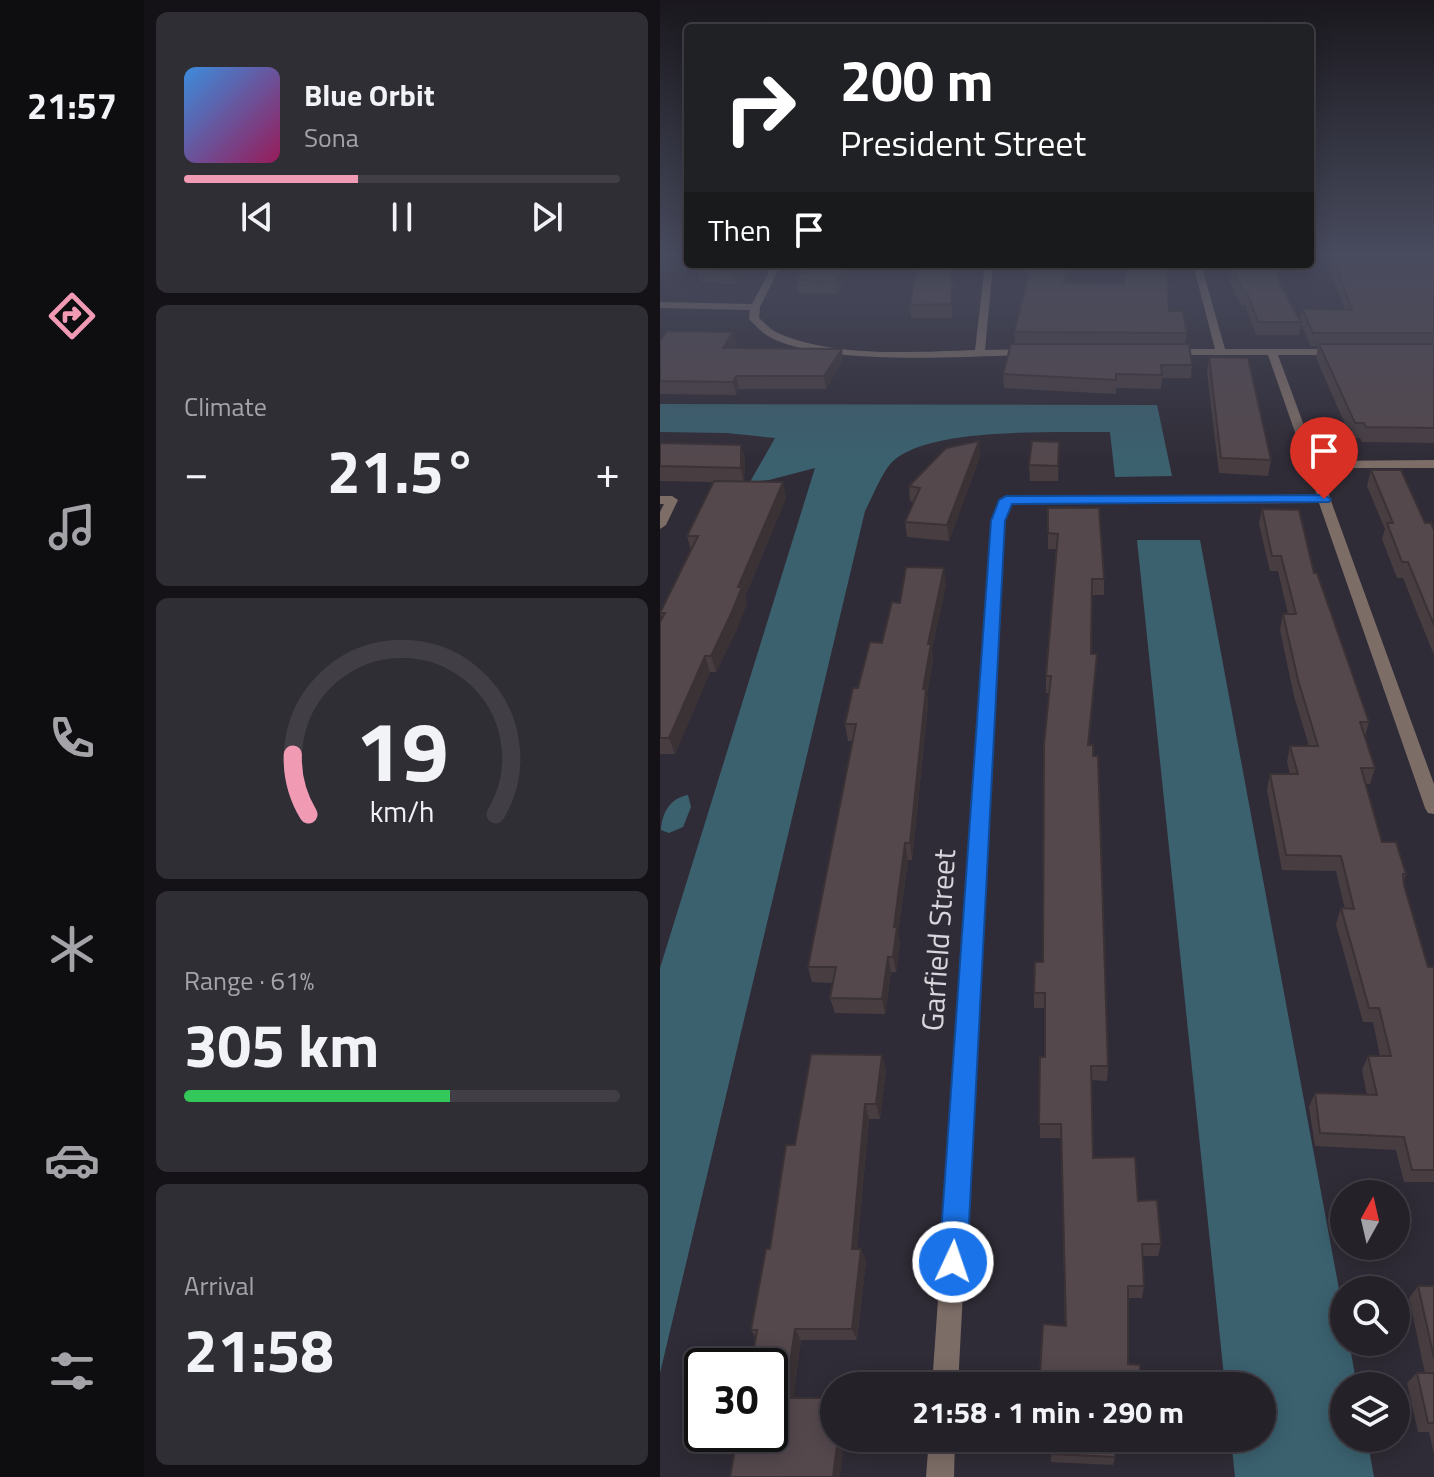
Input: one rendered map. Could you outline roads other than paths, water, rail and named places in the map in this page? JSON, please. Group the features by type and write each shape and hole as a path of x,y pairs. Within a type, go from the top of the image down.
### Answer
{"street":[{"path":"759,325 786,340 808,347 844,352 1043,352"},
{"path":"980,352 983,325"},
{"path":"1214,325 1221,352"},
{"path":"1154,352 1352,352"},
{"path":"1272,352 1434,808"},
{"path":"1312,465 1434,464"},
{"name":"Garfield Street","path":"946,1372 998,521 1006,500 1324,499"},
{"path":"660,525 666,500"},
{"path":"940,1477 941,1452"}],"water":[{"path":"660,404 1157,405 1172,476 1115,477 1110,432 1028,432 934,442 910,450 892,462 884,473 865,511 660,1373 660,968 815,468 750,482 775,438 727,433 660,432"},
{"path":"1137,540 1200,540 1330,1241 1330,1260 1334,1260 1337,1276 1330,1276 1330,1356 1352,1356 1354,1372 1330,1372 1330,1452 1370,1452 1374,1477 1235,1477 1232,1452 1276,1452 1276,1372 1224,1372"},
{"path":"688,795 691,807 683,827 669,833 661,830 668,807 676,799"}]}
